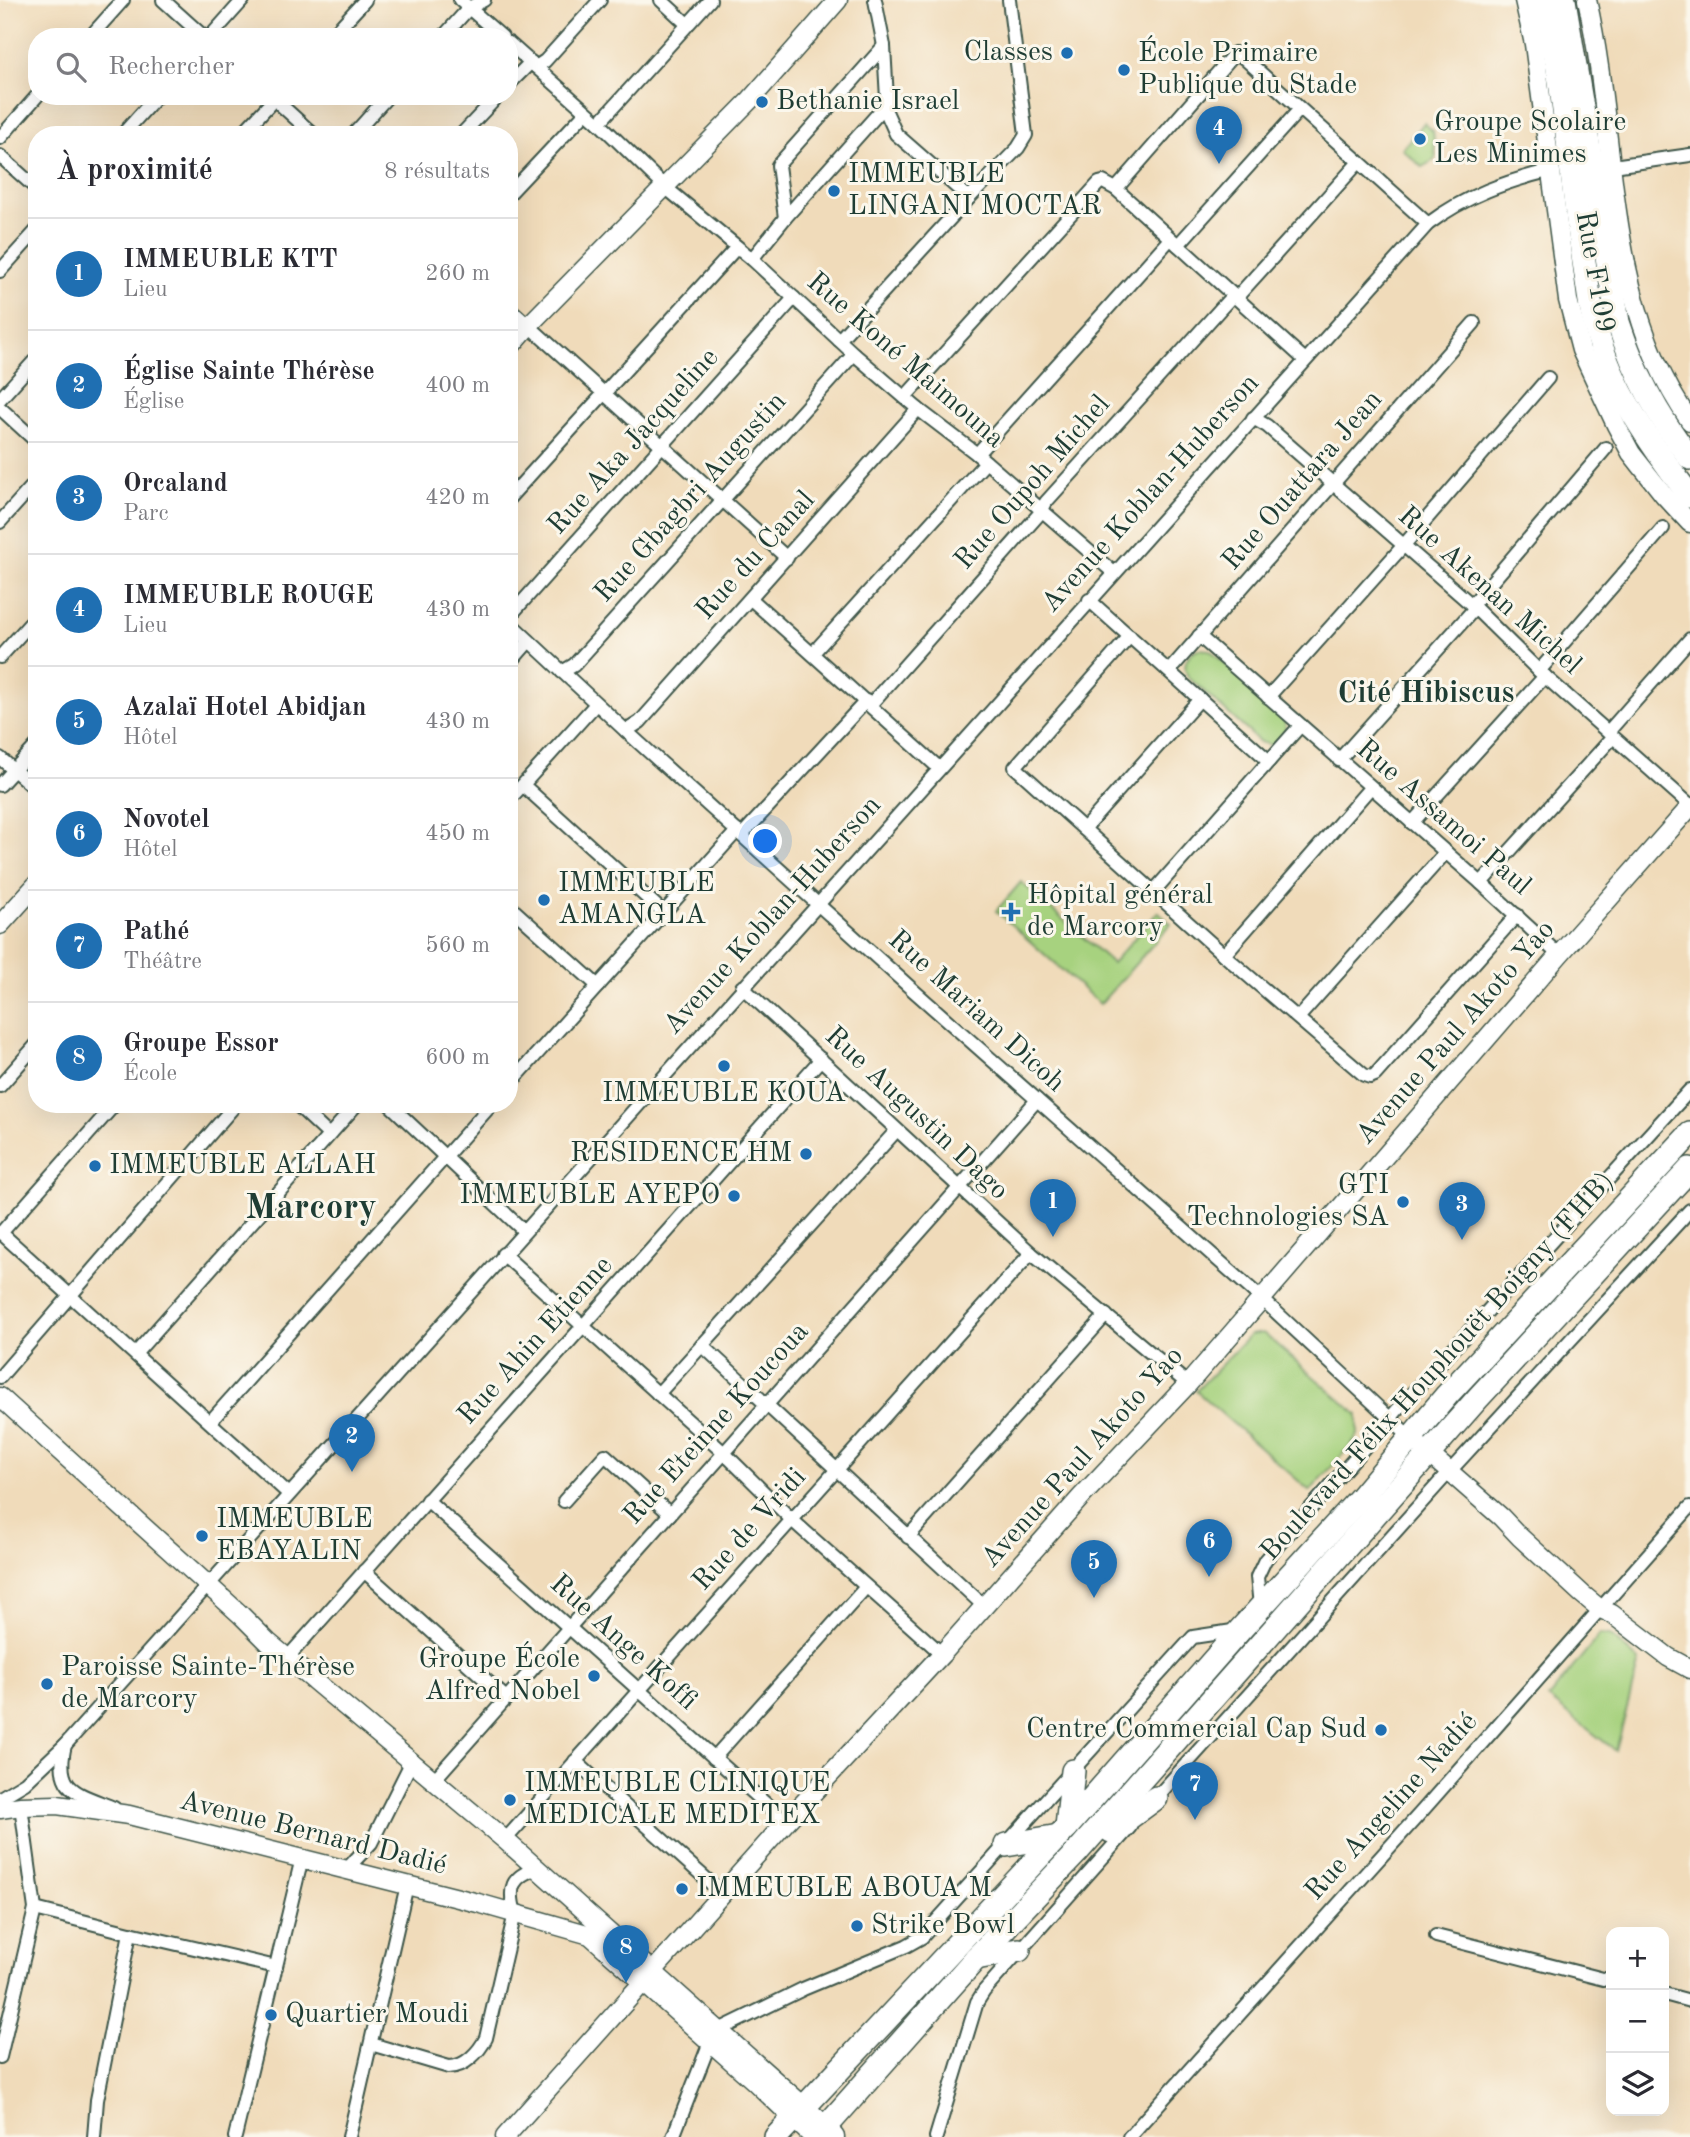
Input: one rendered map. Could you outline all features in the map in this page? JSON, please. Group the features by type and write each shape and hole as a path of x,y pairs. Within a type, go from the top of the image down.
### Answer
{"highway":[{"path":"1544,0 1561,88 1595,326 1608,361 1634,414 1661,458 1690,496"},
{"path":"1564,0 1618,322 1642,385 1657,412 1690,458"},
{"path":"1629,1200 1690,1120"},
{"name":"Boulevard Félix Houphouët Boigny (FHB)","path":"776,2137 1063,1831 1361,1497 1459,1381 1690,1134"},
{"name":"Boulevard Félix Houphouët Boigny (FHB)","path":"823,2134 976,1958 1079,1851 1429,1454 1690,1168"},
{"path":"1006,1845 1063,1831 1073,1771"},
{"path":"1079,1851 1095,1843 1156,1798"},
{"path":"976,1958 1019,1950"}],"street":[{"path":"98,28 122,0"},
{"path":"163,0 194,28"},
{"path":"218,28 243,0"},
{"path":"339,28 365,0"},
{"path":"449,28 464,4 484,0"},
{"path":"518,77 533,65 545,61 600,0"},
{"path":"661,0 687,24"},
{"path":"599,123 710,0"},
{"path":"752,259 884,107 887,99 884,46 875,0"},
{"path":"839,340 968,198 1018,148 1026,135 1009,0"},
{"name":"Rue F109","path":"1524,0 1534,44 1568,300 1581,350 1631,453 1690,523"},
{"path":"1587,0 1595,37 1624,256 1633,297 1645,335 1664,377 1690,421"},
{"path":"518,338 751,99 830,3"},
{"path":"464,4 492,28"},
{"path":"785,218 778,165 884,46"},
{"name":"Rue Koné Maimouna","path":"518,51 599,123 665,187 752,259 854,354 981,458 1114,573"},
{"path":"1116,189 1235,53 1244,58 1428,224"},
{"path":"0,138 29,105"},
{"path":"130,126 149,105"},
{"path":"249,126 267,105"},
{"path":"282,105 305,126"},
{"path":"361,126 380,105"},
{"path":"470,126 489,105"},
{"path":"884,107 896,134 968,198"},
{"path":"813,653 981,458 1174,242 1300,109"},
{"path":"518,184 586,112"},
{"path":"1613,166 1690,155"},
{"path":"0,156 28,181"},
{"name":"Rue Oupoh Michel","path":"518,1075 664,913 868,703 1041,512 1046,502 1359,162"},
{"name":"Avenue Koblan-Huberson","path":"0,1798 25,1783 65,1745 1428,224 1445,211 1494,187 1552,170"},
{"path":"905,397 1099,183 1103,182 1116,189 1305,359"},
{"path":"0,271 28,240"},
{"path":"518,488 737,247"},
{"name":"Rue Aka Jacqueline","path":"518,610 794,298"},
{"path":"518,316 787,558"},
{"name":"Rue Ouattara Jean","path":"1169,671 1474,323"},
{"name":"Rue Gbagbri Augustin","path":"562,672 574,665 854,354"},
{"path":"0,398 28,368"},
{"path":"1268,697 1404,545 1548,377"},
{"path":"0,408 28,434"},
{"name":"Rue du Canal","path":"626,731 640,722 918,408"},
{"name":"Rue Akenan Michel","path":"1253,418 1267,426 1404,545 1690,806"},
{"path":"1339,760 1473,607 1606,448"},
{"path":"0,522 28,491"},
{"path":"1412,823 1663,528"},
{"path":"751,599 939,768"},
{"path":"1089,600 1269,761"},
{"path":"0,657 28,626"},
{"name":"Rue Mariam Dicoh","path":"518,629 596,704 817,904 1261,1298 1410,1438"},
{"path":"1130,636 1015,767 1224,955 1370,1077 1517,915"},
{"name":"Rue Assamoi Paul","path":"1199,636 1481,883 1559,955"},
{"path":"1481,883 1611,735 1690,639"},
{"path":"518,655 530,642"},
{"path":"1084,829 1200,699"},
{"path":"518,790 596,704"},
{"path":"1153,892 1300,726"},
{"path":"0,785 28,754"},
{"path":"0,758 28,782"},
{"path":"523,785 664,913"},
{"path":"1224,955 1370,788"},
{"name":"Avenue Paul Akoto Yao","path":"505,2137 786,1822 942,1654 1081,1497 1188,1384 1690,806"},
{"path":"1298,1018 1446,852"},
{"path":"0,925 28,894"},
{"path":"518,914 598,986"},
{"name":"Rue Augustin Dago","path":"742,987 1031,1253 1188,1384"},
{"path":"0,1086 28,1054"},
{"name":"Rue Ahin Etienne","path":"288,1657 821,1059"},
{"path":"1260,1608 1257,1577 1265,1560 1389,1419 1690,1090"},
{"name":"Rue Eteinne Koucoua","path":"434,1780 1037,1100"},
{"path":"107,1113 1,1232 289,1494"},
{"path":"0,1377 228,1113"},
{"path":"306,1113 329,1135"},
{"path":"136,1353 349,1113"},
{"path":"398,1113 524,1231"},
{"path":"210,1422 484,1113"},
{"path":"658,1394 896,1131"},
{"path":"936,2137 977,2002 989,1983 1450,1471 1690,1210"},
{"name":"Rue de Vridi","path":"505,1839 1031,1253"},
{"path":"503,1254 942,1654"},
{"path":"908,1537 1106,1315"},
{"path":"702,1345 984,1606"},
{"path":"0,1397 268,1642 505,1839 648,1976 823,2134"},
{"path":"1410,1438 1450,1471 1520,1537 1605,1608 1668,1657 1690,1669"},
{"path":"564,1502 605,1455 670,1514"},
{"name":"Rue Ange Koffi","path":"427,1500 786,1822"},
{"name":"Rue Angeline Nadié","path":"1129,2137 1605,1608 1690,1507"},
{"path":"365,1571 506,1698"},
{"path":"714,1758 866,1587"},
{"path":"673,2137 715,2036 803,1989 922,1937 1194,1637 1240,1630"},
{"path":"65,1745 61,1762 62,1775 67,1785 129,1815"},
{"path":"346,1870 371,1843 412,1761"},
{"path":"575,1761 723,1894"},
{"path":"0,2057 35,1909 21,1806"},
{"name":"Avenue Bernard Dadié","path":"0,1810 21,1806 66,1806 129,1815 302,1858 515,1913 590,1936 648,1976"},
{"path":"236,2137 302,1858"},
{"path":"371,2044 449,2067 461,2066 483,2045 515,1913 511,1898 512,1887 523,1873 537,1868"},
{"path":"349,2137 407,1885"},
{"path":"35,1909 276,1967"},
{"path":"94,2137 97,2101 130,1933"},
{"path":"1436,1936 1606,1980"},
{"path":"1669,1995 1690,2001"}],"green space":[{"name":"Groupe Scolaire Les Minimes","path":"1424,123 1433,131 1436,159 1422,167 1402,149"},
{"path":"1198,649 1210,650 1283,717 1285,730 1279,741 1271,745 1260,742 1188,677 1186,660"},
{"path":"1021,882 1112,963 1158,912 1171,924 1100,1004 996,911"},
{"path":"1263,1333 1358,1415 1358,1435 1353,1443 1310,1491 1196,1391 1250,1335"},
{"path":"1600,1634 1610,1635 1639,1661 1616,1751 1548,1698"}],"place":[{"name":"Classes","path":"1067,53"},
{"name":"École Primaire Publique du Stade","path":"1124,70"},
{"name":"Bethanie Israel","path":"762,102"},
{"name":"Groupe Scolaire Les Minimes","path":"1420,139"},
{"name":"IMMEUBLE ROUGE","path":"1219,164"},
{"name":"IMMEUBLE LINGANI MOCTAR","path":"834,191"},
{"name":"IMMEUBLE AMANGLA","path":"544,900"},
{"name":"Hôpital général de Marcory","path":"1011,912"},
{"name":"IMMEUBLE KOUA","path":"724,1066"},
{"name":"RESIDENCE HM","path":"806,1154"},
{"name":"IMMEUBLE ALLAH","path":"95,1166"},
{"name":"IMMEUBLE AYEPO","path":"734,1196"},
{"name":"GTI Technologies SA","path":"1403,1202"},
{"name":"IMMEUBLE KTT","path":"1053,1237"},
{"name":"Orcaland","path":"1462,1240"},
{"name":"Église Sainte Thérèse","path":"352,1472"},
{"name":"IMMEUBLE EBAYALIN","path":"202,1536"},
{"name":"Novotel","path":"1209,1577"},
{"name":"Azalaï Hotel Abidjan","path":"1094,1598"},
{"name":"Groupe École Alfred Nobel","path":"594,1676"},
{"name":"Paroisse Sainte-Thérèse de Marcory","path":"47,1684"},
{"name":"Centre Commercial Cap Sud","path":"1381,1730"},
{"name":"IMMEUBLE CLINIQUE MEDICALE MEDITEX","path":"510,1800"},
{"name":"Pathé","path":"1195,1820"},
{"name":"IMMEUBLE ABOUA M","path":"682,1889"},
{"name":"Strike Bowl","path":"857,1926"},
{"name":"Groupe Essor","path":"626,1983"},
{"name":"Quartier Moudi","path":"271,2015"}],"district":[{"name":"Cité Hibiscus","path":"1426,694"},
{"name":"Marcory","path":"311,1208"}]}
